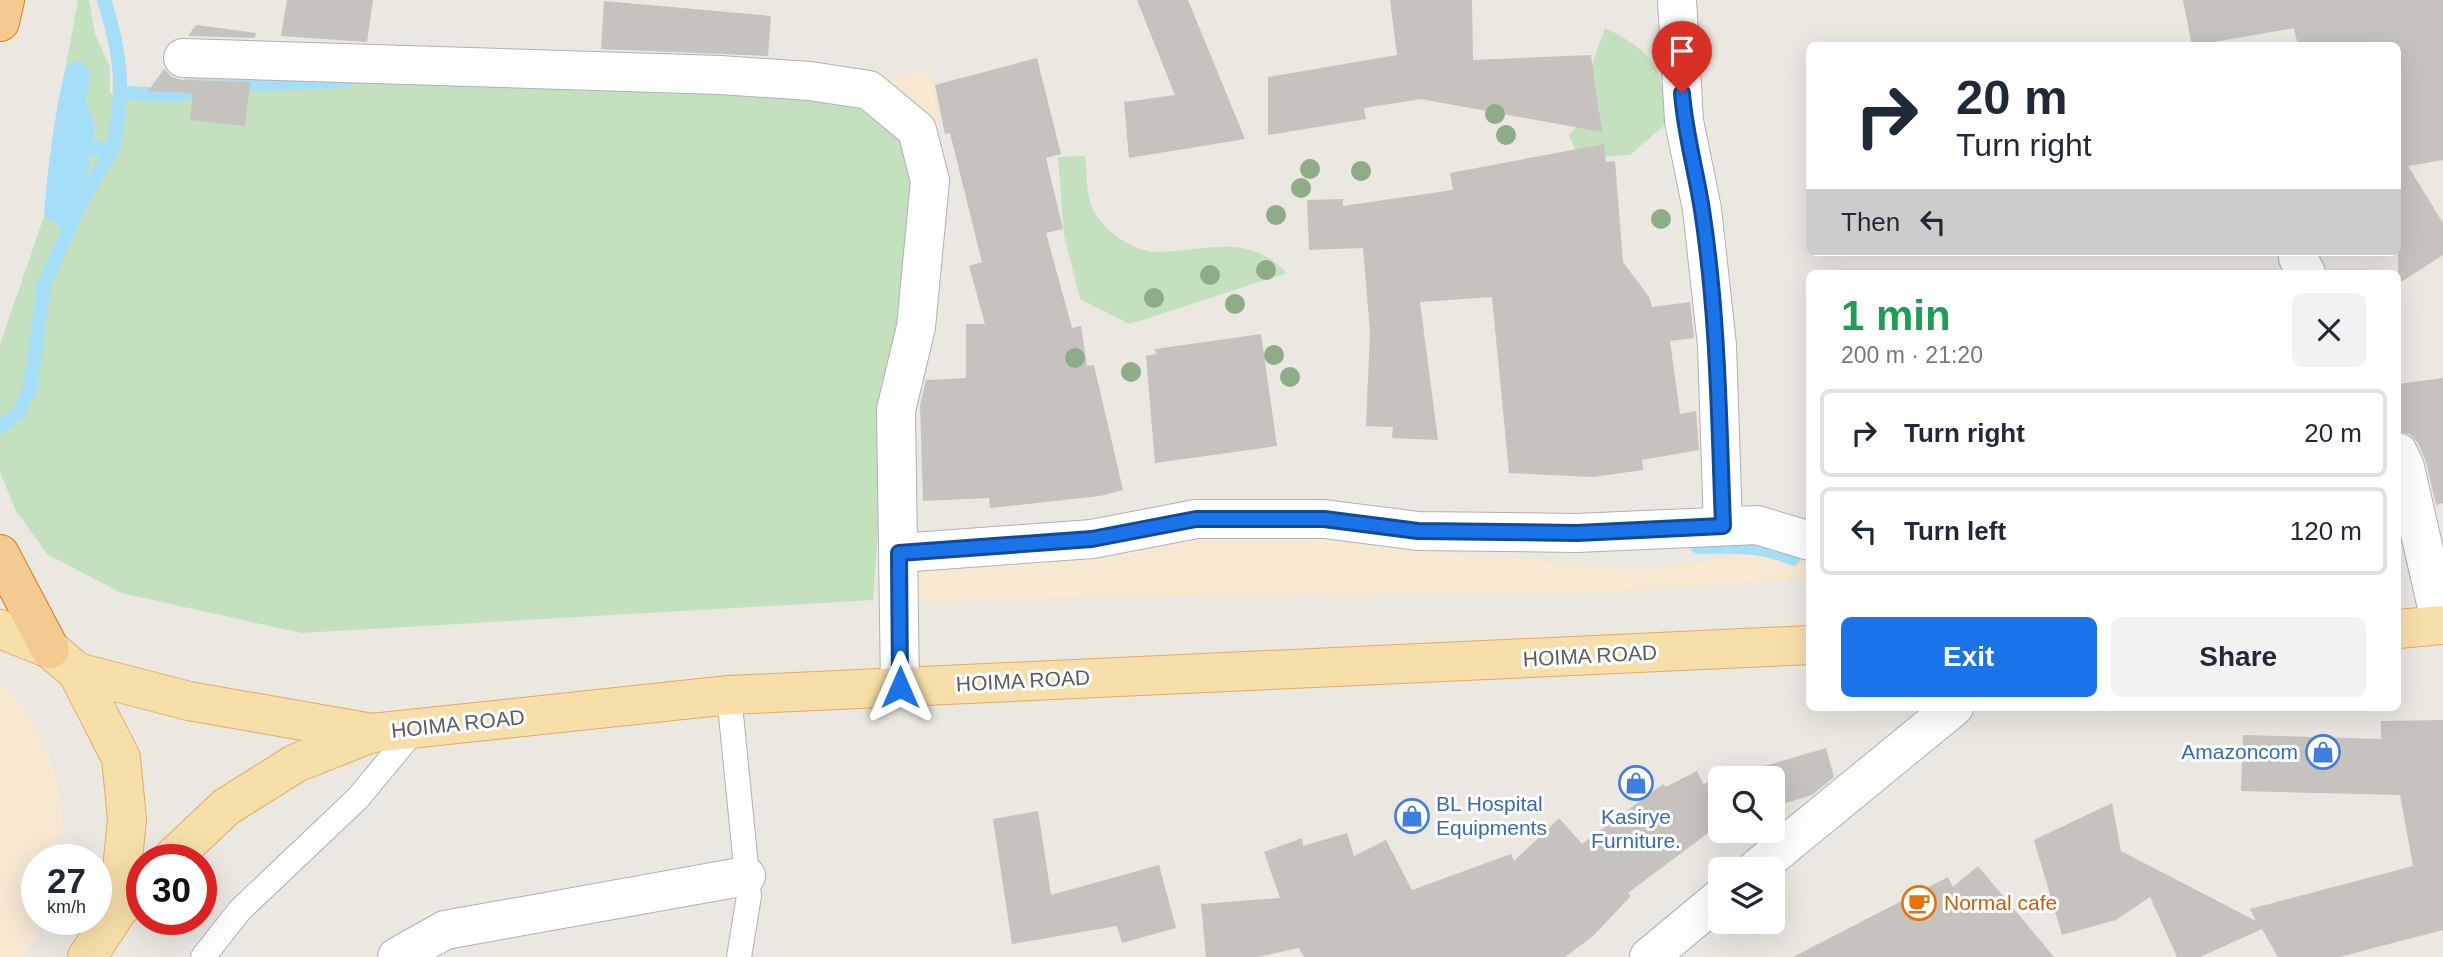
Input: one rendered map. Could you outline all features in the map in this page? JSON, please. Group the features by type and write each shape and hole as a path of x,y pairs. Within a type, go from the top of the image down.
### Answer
{"highway":[{"path":"0,22 5,0"},
{"path":"0,554 64,661"}],"main road":[{"path":"2401,629 2442,625"},
{"name":"HOIMA ROAD","path":"0,629 64,661 189,701 372,733 729,695 1806,645"},
{"path":"64,661 121,758 128,844"},
{"path":"187,844 226,807 296,763 372,733"},
{"path":"88,957 126,904"}],"street":[{"path":"1677,0 1684,121 1702,209 1717,345 1723,526"},
{"path":"183,58 720,75 810,81 869,90 917,130 930,181 916,327 896,410 900,687"},
{"path":"2401,458 2442,625"},
{"path":"899,553 1092,539 1196,519 1324,519 1418,531 1577,533 1758,525 1806,540"},
{"path":"1771,857 1949,711"},
{"path":"397,957 445,930 746,876"},
{"path":"1649,957 1708,908"}],"lane":[{"path":"729,695 749,896 739,957"},
{"path":"203,957 240,910 358,798 416,728"}],"green space":[{"path":"78,0 89,0 95,34 110,67 110,93 180,102 186,68 852,98 896,126 920,187 885,432 873,600 301,633 121,593 47,554 16,511 0,472 0,345 44,216 62,229 76,214 95,125 86,100 80,60 66,66"},
{"path":"1605,28 1646,54 1653,64 1662,88 1668,122 1630,155 1579,158 1569,135 1594,108 1586,82"},
{"path":"1085,156 1092,208 1106,227 1125,242 1157,252 1209,247 1242,248 1272,260 1287,273 1130,324 1080,299 1064,235 1058,157"}],"sand":[{"path":"931,69 940,130 876,78 891,79"},
{"path":"1293,530 1413,549 1639,569 1791,549 1806,555 1806,579 1594,593 1252,595 913,602 912,567 1148,541"},
{"path":"0,681 30,718 51,762 62,811 62,835 61,844 21,844 21,935 36,935 24,957 0,957"}],"water":[{"path":"80,60 90,71 86,100 95,125 88,171 76,214 62,229 44,216 47,178 66,66"}],"building":[{"path":"287,0 373,0 367,42 281,36"},
{"path":"1137,0 1188,0 1245,139 1129,158 1124,102 1175,95"},
{"path":"1390,0 1472,0 1473,60 1591,55 1602,132 1421,99 1364,108 1366,119 1268,135 1268,77 1397,55"},
{"path":"2183,0 2443,0 2443,160 2408,166 2443,223 2443,255 2401,282 2398,256 2401,256 2401,42 2297,42 2294,28 2215,42 2191,42"},
{"path":"604,1 771,16 768,56 601,49"},
{"path":"196,25 256,33 255,38 188,36"},
{"path":"1037,58 1061,154 1046,158 1063,229 1046,233 1072,328 1081,326 1087,366 1094,365 1123,490 1100,496 990,508 989,498 923,501 920,405 926,380 966,378 966,324 985,324 969,266 982,262 950,133 945,134 935,85"},
{"path":"164,69 172,77 182,80 250,82 245,126 190,120 193,93 148,91"},
{"path":"1604,144 1606,162 1615,161 1623,262 1649,297 1652,307 1690,302 1694,338 1670,341 1680,414 1696,411 1699,450 1642,460 1643,470 1593,477 1509,473 1492,297 1420,302 1438,440 1392,438 1393,427 1366,426 1370,331 1363,248 1309,250 1307,200 1343,199 1343,206 1453,190 1450,173"},
{"path":"1261,334 1277,446 1155,463 1146,356 1156,354 1155,349"},
{"path":"2443,378 2443,503 2436,505 2426,462 2418,443 2410,434 2401,432 2401,384"},
{"path":"2443,720 2443,930 2339,957 2278,957 2262,929 2200,957 2177,957 2150,897 2116,920 2062,935 2034,840 2112,803 2121,851 2256,921 2250,909 2413,866 2400,795 2241,791 2243,735 2381,739 2381,721"},
{"path":"1826,748 1834,777 1812,795 1785,803 1785,766 1764,766"},
{"path":"1697,771 1703,784 1708,783 1708,833 1628,893 1631,896 1593,936 1565,957 1304,957 1299,948 1258,957 1206,957 1201,904 1280,898 1264,852 1302,838 1303,846 1347,833 1354,856 1386,840 1412,890 1511,854 1514,861 1559,818 1582,844 1663,784 1666,787"},
{"path":"1038,811 1051,895 1159,865 1176,928 1122,943 1117,926 1012,944 993,819"},
{"path":"1978,866 2054,957 1793,957 1948,877 1953,887"}],"waterway":[{"path":"80,146 112,150 116,129 120,74 115,39 104,0"},
{"path":"233,85 346,81"},
{"path":"121,93 178,95 203,88"},
{"path":"0,427 18,413 30,389 44,285 79,206 112,150"},
{"path":"1698,547 1758,549 1793,559"}],"place":[{"name":"Amazoncom","path":"2323,752"},
{"name":"Kasirye Furniture.","path":"1636,783"},
{"name":"BL Hospital Equipments","path":"1412,816"},
{"name":"Normal cafe","path":"1919,903"}],"route":[{"path":"900,687 899,553 1092,539 1196,519 1324,519 1418,531 1577,533 1723,526 1717,345 1702,209 1684,121 1682,93"}]}
